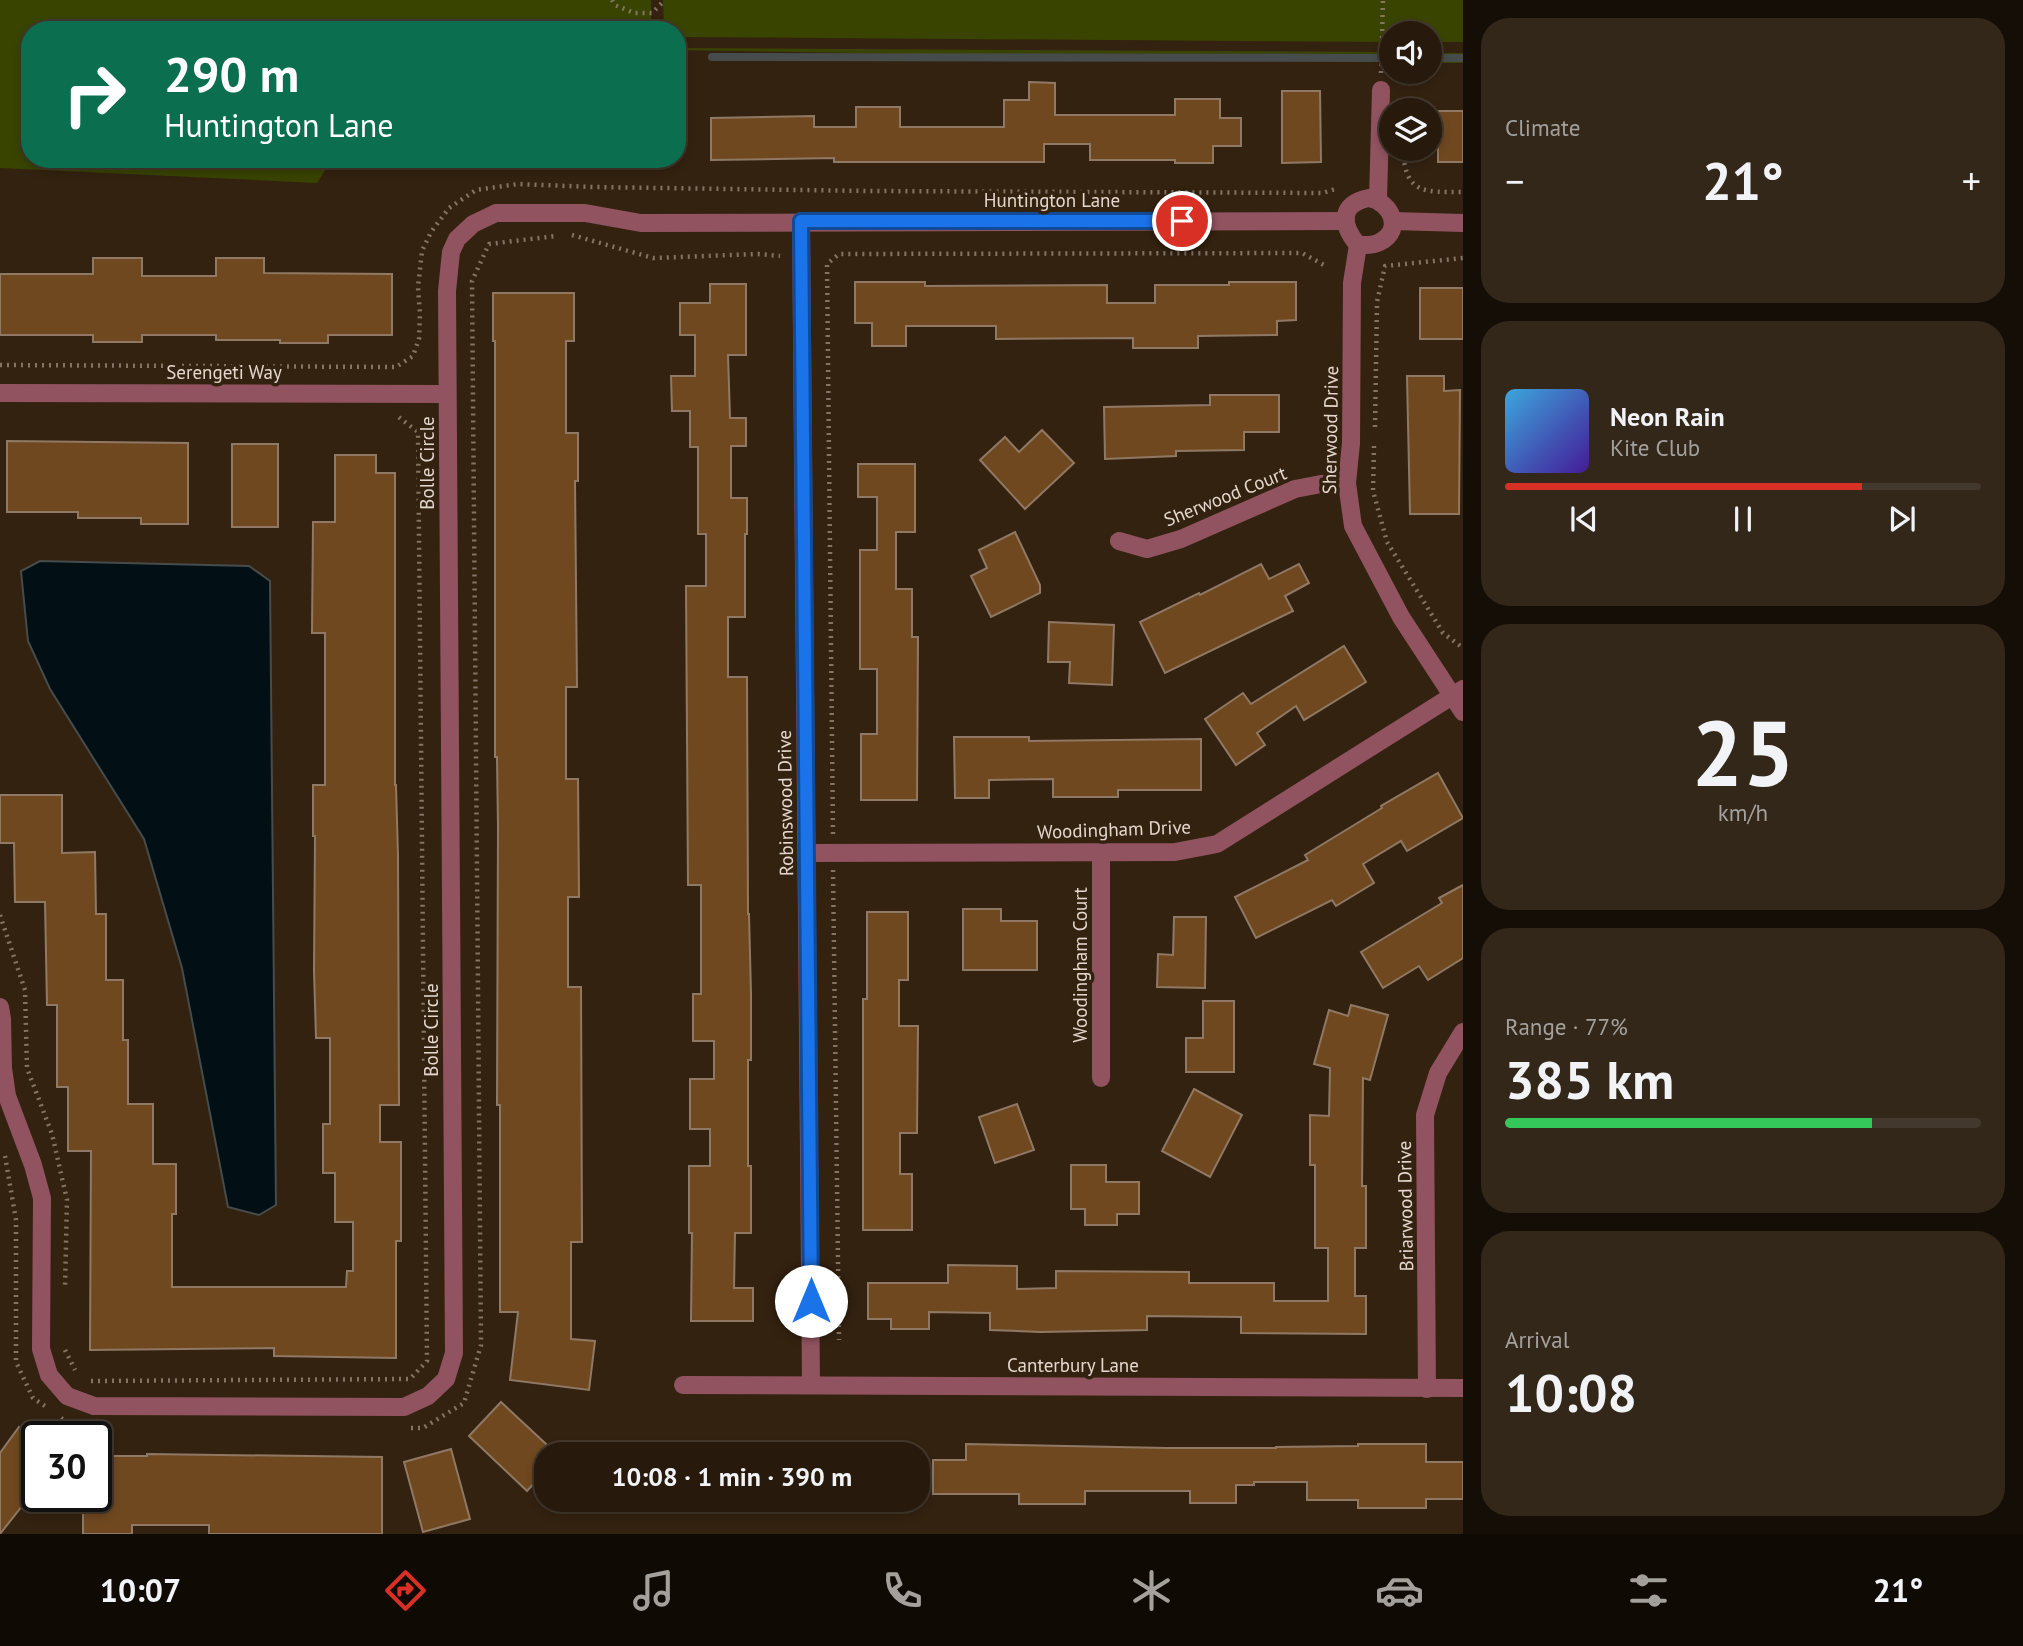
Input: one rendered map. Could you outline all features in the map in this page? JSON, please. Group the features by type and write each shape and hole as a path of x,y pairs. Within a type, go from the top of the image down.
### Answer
{"street":[{"path":"1378,200 1381,84"},
{"path":"1360,200 1378,200 1386,205 1391,213 1391,230 1386,238 1378,243 1357,245 1347,230 1347,212 1360,200"},
{"name":"Bolle Circle","path":"0,1007 7,1096 33,1164 42,1198 41,1349 49,1376 67,1396 94,1406 404,1407 428,1396 446,1379 454,1353 447,394 447,291 451,253 457,239 473,224 496,213 585,213 641,223 801,221"},
{"name":"Huntington Lane","path":"801,221 1346,221"},
{"name":"Robinswood Drive","path":"801,221 811,1385"},
{"path":"1393,221 1463,223"},
{"name":"Sherwood Drive","path":"1357,245 1352,283 1351,443 1347,483 1353,526 1401,617 1458,692 1463,712"},
{"name":"Serengeti Way","path":"0,393 447,394"},
{"name":"Sherwood Court","path":"1119,541 1147,549 1181,539 1295,489 1347,483"},
{"name":"Woodingham Drive","path":"807,853 1175,852 1217,844 1458,692"},
{"name":"Woodingham Court","path":"1101,852 1101,1078"},
{"name":"Briarwood Drive","path":"1427,1389 1425,1115 1438,1073 1463,1032"},
{"name":"Canterbury Lane","path":"683,1385 1463,1388"}],"path":[{"path":"612,0 615,5 635,13 652,13 665,0"},
{"path":"1382,21 1383,0"},
{"path":"1405,161 1407,174 1420,190 1463,192"},
{"path":"570,234 653,258 758,254"},
{"path":"410,1428 423,1428 464,1403 481,1345 472,281 489,244 556,236"},
{"path":"839,1340 827,264 839,254 1302,253 1324,265"},
{"path":"1463,258 1385,266 1377,302 1373,491 1387,542 1443,633 1463,648"},
{"path":"64,1347 80,1381 410,1380 427,1361 418,432 398,415 384,415"},
{"path":"0,915 26,990 27,1068 51,1134 67,1200 65,1293"},
{"path":"4,1151 16,1220 16,1362 33,1398 64,1421"}],"green space":[{"path":"0,0 651,0 651,21 21,21 21,168 326,168 317,183 0,168"},
{"path":"663,0 1463,0 1463,42 1442,42 1442,21 1379,21 1379,42 686,37 686,21 664,21"},
{"path":"686,48 1379,52 1379,62 686,50"},
{"path":"1442,53 1463,53 1463,63 1442,63"}],"shaded area":[{"path":"40,561 249,566 270,581 276,1205 259,1215 228,1207 182,968 144,839 50,689 28,641 21,571"}],"building":[{"path":"1029,82 1055,83 1055,115 1175,115 1175,99 1220,99 1220,118 1241,118 1241,146 1213,146 1213,163 1090,160 1090,144 1044,144 1044,162 834,162 834,158 711,160 711,118 814,116 814,127 856,127 856,107 900,107 900,127 1004,127 1004,100 1029,100"},
{"path":"1282,91 1320,91 1321,162 1282,163"},
{"path":"1442,111 1463,111 1463,162 1438,162 1442,161"},
{"path":"93,258 142,258 142,276 216,276 216,258 264,258 264,273 392,274 392,335 328,335 328,343 280,343 280,340 216,340 216,335 142,335 142,342 93,342 93,335 0,335 0,274 93,274"},
{"path":"855,282 925,282 925,286 1107,285 1107,303 1155,303 1155,285 1296,282 1296,320 1277,321 1277,335 1198,336 1198,348 1133,348 1133,338 996,339 996,326 906,326 906,346 872,346 872,323 855,323"},
{"path":"710,284 746,284 746,355 728,355 730,418 746,418 746,446 731,446 731,498 747,498 747,534 745,617 728,617 728,677 747,677 751,994 748,1166 751,1166 751,1233 735,1233 734,1288 753,1288 753,1321 691,1321 692,1233 689,1233 689,1166 710,1166 710,1129 690,1129 690,1079 714,1079 714,1041 693,1041 693,994 701,994 701,885 688,885 686,586 706,586 706,534 698,534 698,447 690,447 690,411 672,411 671,376 695,376 695,335 680,335 680,303 710,303"},
{"path":"1420,288 1463,288 1463,339 1420,339"},
{"path":"493,293 574,293 574,341 566,341 566,433 578,433 578,481 575,481 577,687 566,687 566,779 578,779 579,897 568,897 568,987 581,987 582,1242 571,1242 571,1339 595,1341 589,1390 510,1380 518,1312 500,1312"},
{"path":"1407,376 1444,376 1444,391 1460,390 1459,514 1410,514"},
{"path":"1210,395 1279,395 1279,432 1244,432 1244,450 1176,451 1176,456 1105,459 1104,407 1210,405"},
{"path":"1042,430 1074,463 1025,509 980,460 1005,437 1019,452"},
{"path":"7,441 188,443 188,524 141,524 141,518 78,518 78,512 7,512"},
{"path":"232,444 278,444 278,527 232,527"},
{"path":"335,455 376,455 376,473 395,473 399,1105 380,1105 380,1142 401,1142 401,1241 396,1241 396,1358 274,1356 274,1348 90,1350 91,1151 68,1151 68,1087 57,1087 57,1005 47,1005 45,902 15,902 14,843 0,843 0,795 62,795 62,853 95,852 96,914 106,914 106,980 123,980 123,1040 128,1040 128,1104 153,1104 153,1164 176,1164 176,1214 172,1214 172,1287 346,1287 347,1271 353,1271 353,1222 335,1222 335,1173 323,1173 323,1124 330,1124 330,1038 316,1038 314,971 313,785 325,785 325,633 312,633 313,522 335,522"},
{"path":"858,464 915,464 915,532 896,532 896,589 912,589 912,637 918,637 917,800 861,800 861,734 877,734 877,669 860,669 860,550 877,550 877,497 858,497"},
{"path":"1015,532 1040,585 1040,593 991,617 971,576 987,568 979,550"},
{"path":"1261,564 1269,579 1299,564 1309,583 1285,596 1293,611 1165,673 1140,622"},
{"path":"1049,622 1114,625 1112,685 1069,683 1070,662 1048,662"},
{"path":"1344,646 1366,682 1304,720 1296,706 1257,733 1265,745 1236,765 1205,719 1243,693 1251,704"},
{"path":"954,737 1029,737 1029,741 1201,739 1201,790 1118,790 1118,797 1053,797 1053,779 989,780 989,798 955,798"},
{"path":"1438,773 1463,818 1407,851 1401,841 1363,864 1374,883 1336,906 1332,900 1256,938 1235,897 1308,860 1305,855"},
{"path":"1463,885 1463,958 1428,980 1419,966 1383,988 1361,952 1442,903 1439,898"},
{"path":"963,909 1001,909 1001,921 1037,921 1037,970 963,970"},
{"path":"867,912 908,912 908,980 899,980 899,1026 918,1026 917,1133 900,1133 900,1174 912,1174 912,1230 863,1230 863,999 867,999"},
{"path":"1174,917 1206,917 1205,988 1157,987 1158,954 1173,955"},
{"path":"1203,1001 1234,1001 1234,1072 1186,1072 1186,1038 1203,1038"},
{"path":"1351,1005 1388,1015 1370,1080 1363,1078 1362,1186 1366,1186 1366,1248 1355,1248 1355,1296 1366,1296 1366,1334 1241,1333 1241,1317 1147,1316 1147,1330 1040,1332 990,1330 990,1313 929,1312 929,1329 891,1329 891,1319 868,1319 868,1283 948,1283 948,1265 1017,1266 1017,1289 1056,1288 1056,1271 1189,1272 1189,1283 1274,1283 1274,1301 1328,1301 1328,1248 1315,1248 1315,1165 1310,1165 1310,1115 1329,1116 1330,1068 1314,1064 1329,1010 1348,1016"},
{"path":"1194,1089 1242,1115 1210,1177 1162,1151"},
{"path":"1017,1104 1034,1150 995,1163 979,1117"},
{"path":"1071,1165 1106,1165 1106,1182 1139,1182 1139,1214 1117,1214 1117,1225 1085,1225 1085,1209 1071,1209"},
{"path":"501,1402 544,1442 534,1442 534,1483 527,1491 469,1436"},
{"path":"19,1427 21,1429 21,1507 0,1534 0,1453"},
{"path":"966,1444 1276,1448 1426,1444 1426,1462 1463,1462 1463,1499 1426,1499 1426,1508 1358,1508 1358,1500 1307,1500 1307,1482 1254,1482 1254,1485 1236,1485 1236,1503 1190,1503 1190,1491 1085,1491 1085,1504 1019,1504 1019,1494 933,1494 933,1460 966,1460"},
{"path":"451,1449 470,1519 423,1532 404,1462"},
{"path":"112,1456 382,1457 382,1534 209,1534 209,1525 132,1525 132,1534 83,1534 83,1512 112,1512"}],"waterway":[{"path":"712,57 1379,58"},
{"path":"1442,58 1463,58"}],"route":[{"path":"811,1301 801,221 1182,221"}]}
